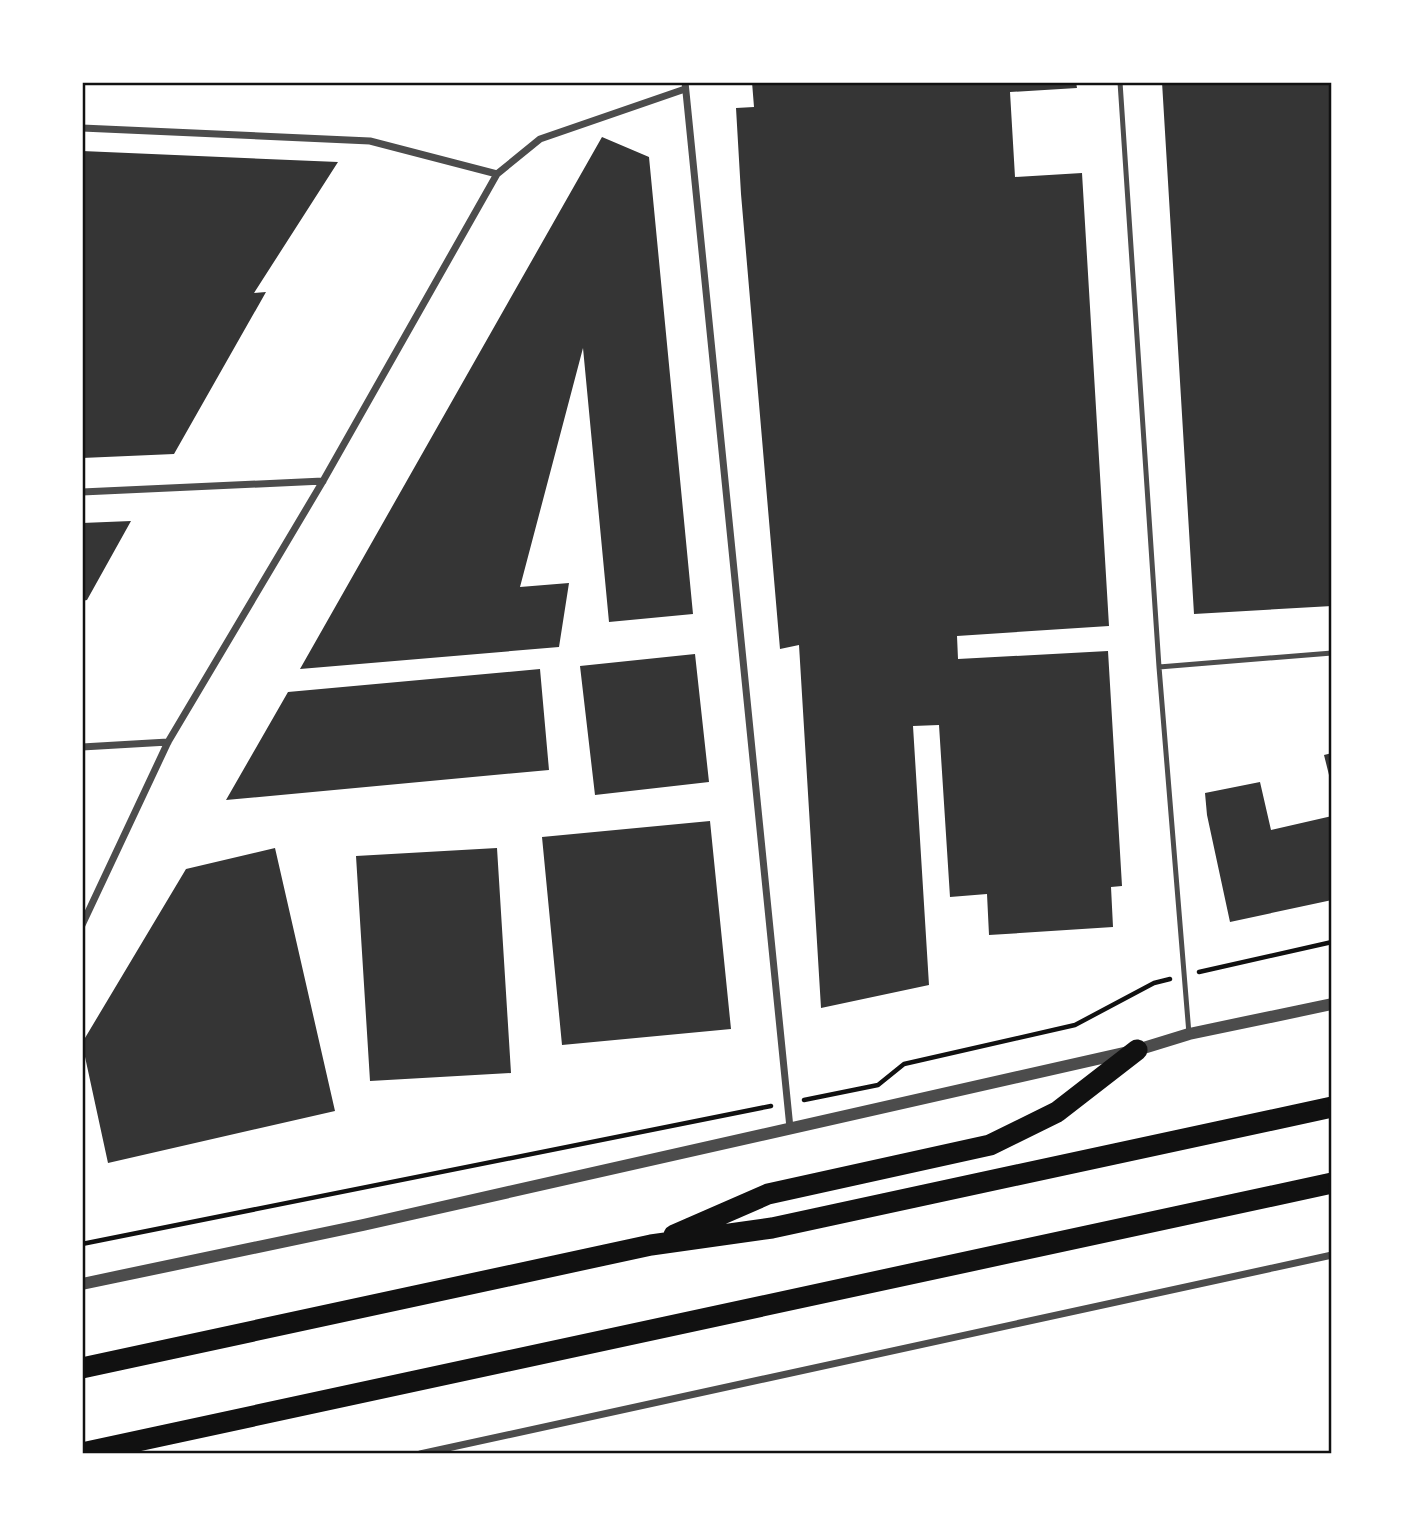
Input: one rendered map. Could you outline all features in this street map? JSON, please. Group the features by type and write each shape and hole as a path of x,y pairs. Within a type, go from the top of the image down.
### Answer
{"highway":[{"path":"651,1245 768,1194 990,1146 1057,1112 1137,1050"},
{"path":"82,1368 651,1245 772,1228 1332,1107"},
{"path":"82,1452 1332,1184"}],"street":[{"path":"82,925 168,742 323,481 497,174 540,139 685,86 790,1128"},
{"path":"82,128 370,141 497,174"},
{"path":"82,492 323,481"},
{"path":"82,747 168,742"},
{"path":"82,1284 349,1228 1137,1050 1189,1034 1332,1004"},
{"path":"420,1454 1332,1255"}],"lane":[{"path":"1120,82 1159,667 1189,1034"},
{"path":"1159,667 1332,653"}],"path":[{"path":"82,1244 878,1085 904,1064 1075,1025 1154,983 1332,942"}],"building":[{"path":"752,82 1076,82 1077,88 1010,92 1015,177 1082,173 1109,626 957,636 958,659 1108,651 1122,886 1111,887 1113,927 989,935 987,894 950,897 939,725 913,726 929,985 821,1008 799,645 780,649 741,194 736,108 754,107"},
{"path":"1162,82 1330,82 1332,606 1194,614"},
{"path":"602,137 649,157 693,614 609,622 583,348 520,587 569,583 559,647 300,669"},
{"path":"82,151 338,162 254,293 266,292 174,454 82,458"},
{"path":"131,521 87,600 82,601 82,523"},
{"path":"695,654 709,782 595,795 580,666"},
{"path":"540,669 549,770 226,800 288,692"},
{"path":"1332,753 1332,783 1331,783 1324,755"},
{"path":"1260,782 1271,830 1332,816 1332,900 1230,922 1207,815 1205,793"},
{"path":"710,821 731,1029 562,1045 542,837"},
{"path":"275,848 335,1111 108,1163 82,1043 186,869"},
{"path":"497,848 511,1073 370,1081 356,856"}]}
